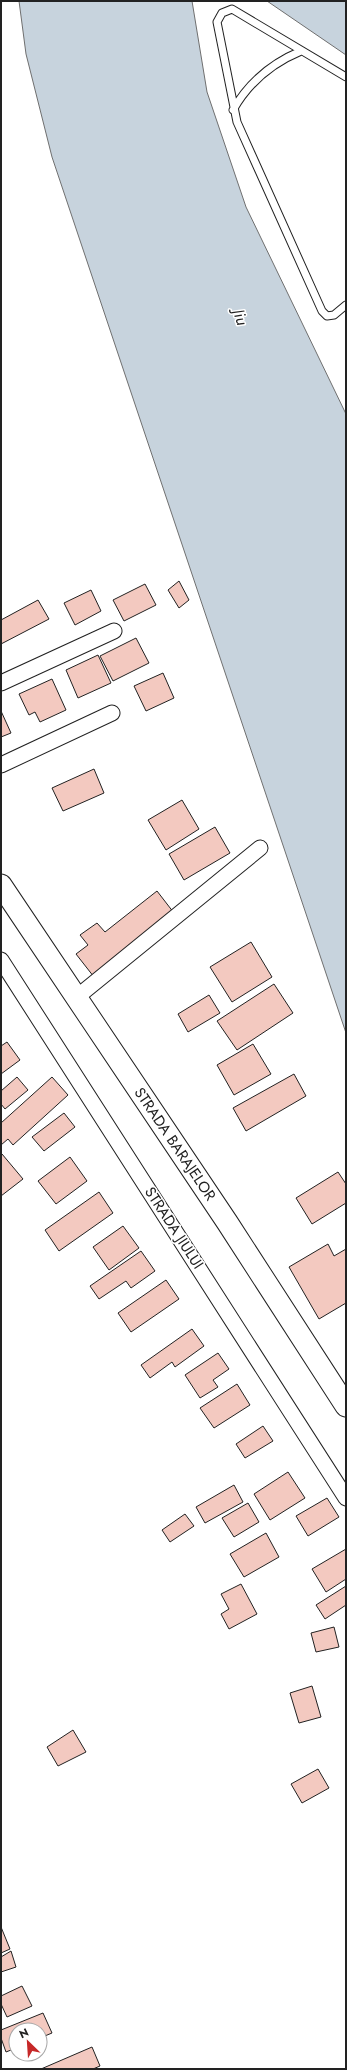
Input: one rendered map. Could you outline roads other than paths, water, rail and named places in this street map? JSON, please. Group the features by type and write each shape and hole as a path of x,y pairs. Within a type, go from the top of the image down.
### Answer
{"main road":[{"name":"STRADA BARAJELOR","path":"1,885 77,997 346,1406"}],"street":[{"path":"1,683 114,631"},
{"path":"1,765 112,713"},
{"path":"77,997 260,848"},
{"name":"STRADA JIULUI","path":"1,960 346,1498"}],"lane":[{"path":"346,77 232,9 222,13 217,22 234,110 240,129 322,311 327,316 334,315 346,305"},
{"path":"234,110 244,92 255,81 283,59 301,51"}],"water":[{"name":"Jiu","path":"19,1 192,1 207,92 246,207 346,414 346,1033 52,157 26,54"},
{"path":"267,1 346,1 346,55"}]}
